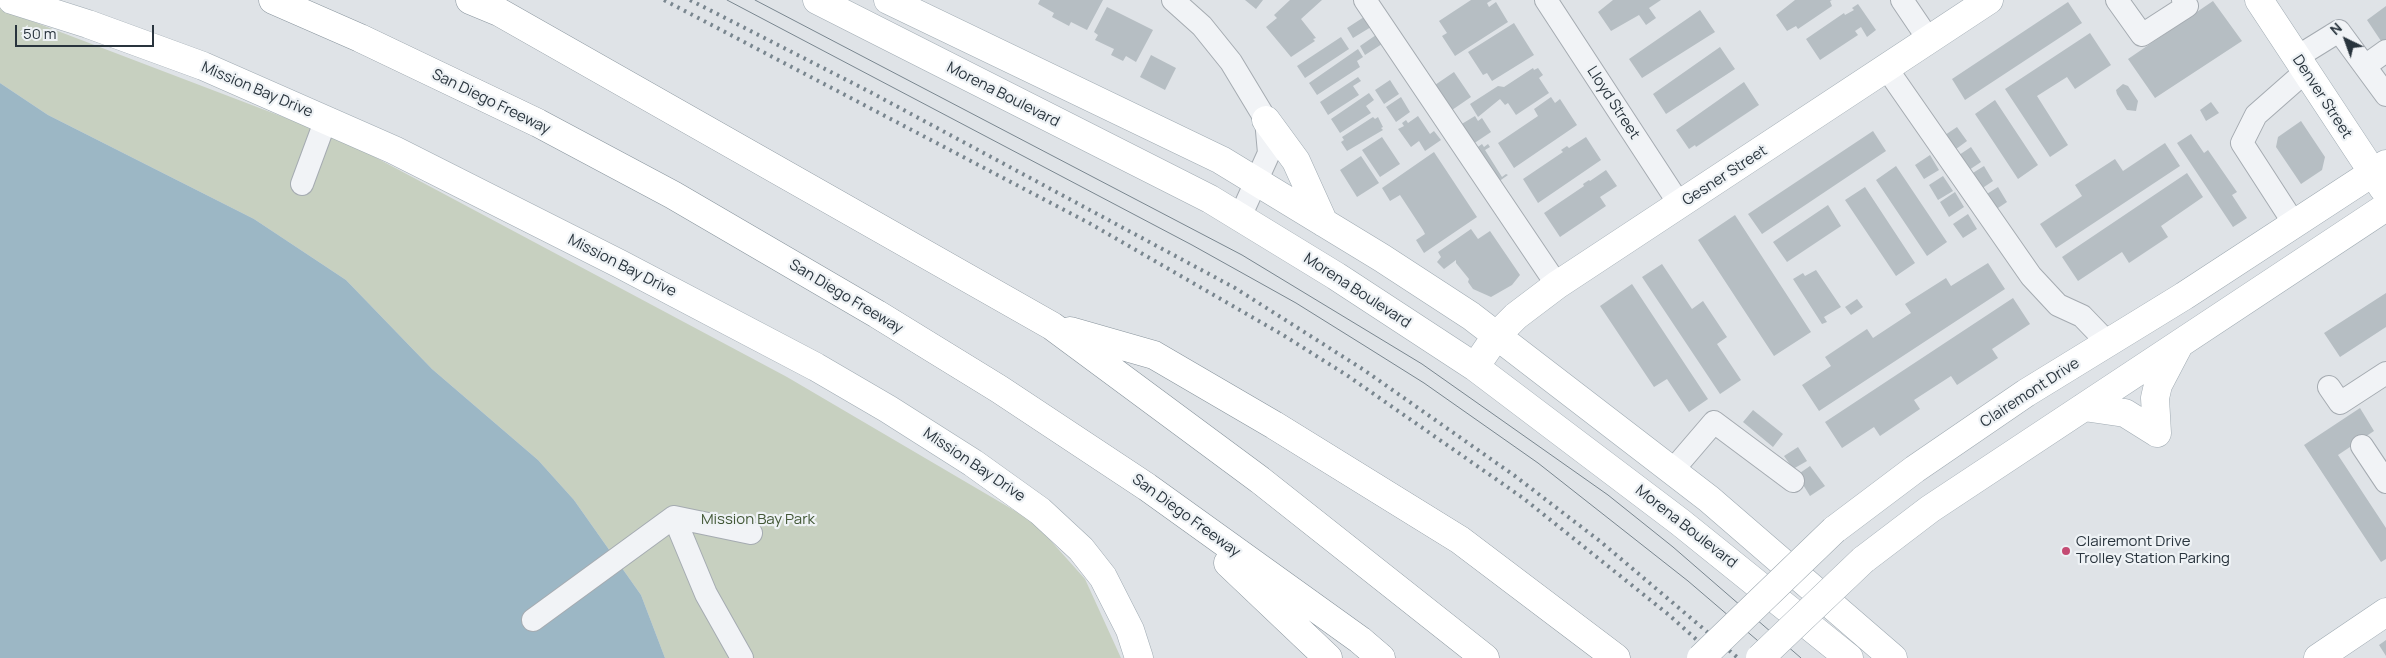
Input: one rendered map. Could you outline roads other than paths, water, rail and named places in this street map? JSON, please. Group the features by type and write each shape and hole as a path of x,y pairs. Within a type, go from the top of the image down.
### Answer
{"main road":[{"name":"Mission Bay Drive","path":"12,0 88,24 203,66 326,119 452,178 816,367 888,409 973,463 1040,511 1081,549 1103,577 1130,630 1139,658"},
{"name":"San Diego Freeway","path":"273,0 360,38 538,123 673,195 885,319 999,389 1146,487 1381,658"},
{"path":"470,0 499,12 1052,326 1253,474 1485,658"},
{"name":"Morena Boulevard","path":"817,0 1210,199 1336,276 1475,367 1680,522 1849,658"},
{"path":"888,0 1221,160 1256,184 1386,260 1497,335 1709,499 1893,658"},
{"name":"Gesner Street","path":"1475,367 1497,335 1516,316 1557,285 1989,0"},
{"name":"Denver Street","path":"2259,0 2301,64 2381,177"},
{"path":"1266,120 1296,161 1324,223"},
{"name":"Clairemont Drive","path":"1701,658 1834,530 1915,469 2026,393 2295,224 2381,177"},
{"path":"1760,658 1863,560 1930,509 2386,206"},
{"path":"1052,326 1154,355 1460,540 1616,658"},
{"path":"2084,406 2125,413 2157,433 2154,398 2158,385 2180,343"},
{"path":"1146,487 1328,658"},
{"path":"2328,655 2386,612"}],"street":[{"path":"1173,0 1202,26 1231,62 1266,120 1269,153 1240,217"},
{"path":"1365,0 1557,285"},
{"name":"Lloyd Street","path":"1546,0 1680,205"},
{"path":"1902,0 1929,40"},
{"path":"2117,0 2142,35 2187,6 2183,0"},
{"path":"2295,224 2242,143 2256,115 2301,64 2339,31 2386,94"},
{"path":"2365,66 2386,51"},
{"path":"1887,68 2031,276 2058,306 2082,316 2108,343"},
{"path":"302,184 326,119"},
{"path":"2329,387 2340,403 2386,373"},
{"path":"1672,471 1714,422 1793,482"},
{"path":"2362,446 2386,482"},
{"path":"674,517 706,594 742,658"},
{"path":"533,620 674,517 751,532"}],"water":[{"path":"0,83 48,115 254,219 346,280 432,369 538,460 574,500 641,595 665,658 0,658"}],"tram line":[{"path":"727,0 1192,245 1296,303 1365,346 1424,383 1538,463 1688,581 1778,658"},
{"path":"755,0 1242,255 1422,364 1608,495 1673,547 1801,658"}],"railway":[{"path":"664,0 1089,223 1283,335 1348,376 1523,498 1669,615 1717,658"},
{"path":"690,0 872,93 1235,288 1364,370 1515,476 1601,542 1738,658"}],"place":[{"name":"Clairemont Drive Trolley Station Parking","path":"2066,551"}],"park label":[{"name":"Mission Bay Park","path":"758,520"}]}
